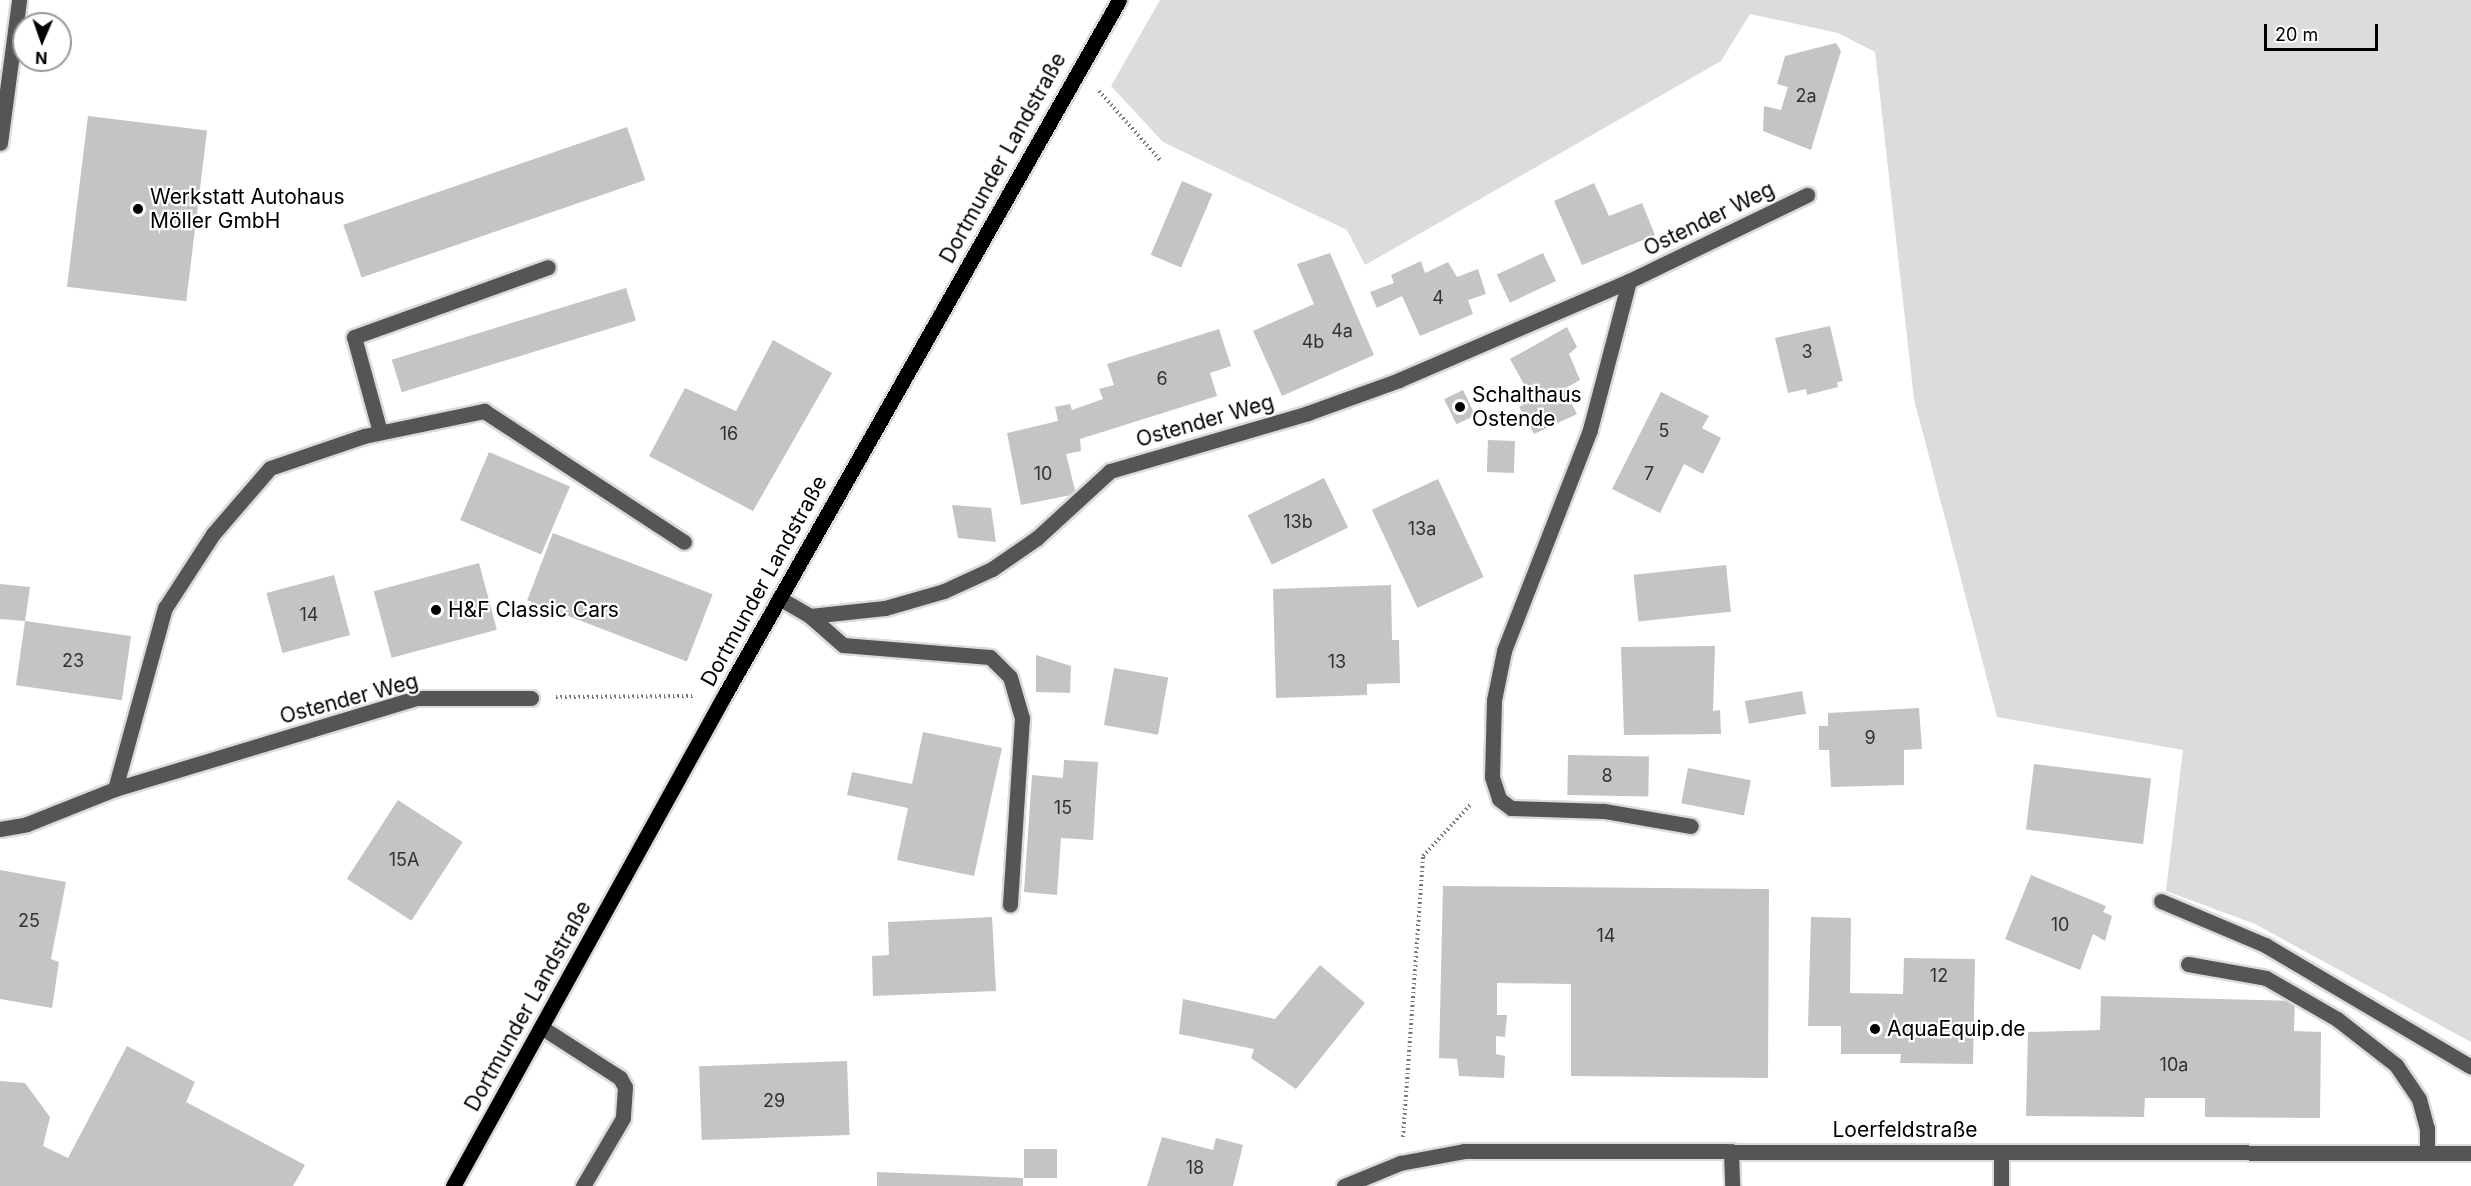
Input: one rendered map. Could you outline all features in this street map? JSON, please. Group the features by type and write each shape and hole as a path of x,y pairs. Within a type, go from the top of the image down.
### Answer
{"main road":[{"name":"Dortmunder Landstraße","path":"453,1186 779,598 1078,68 1119,0"}],"street":[{"path":"0,143 18,0"},
{"name":"Ostender Weg","path":"810,616 885,609 944,591 992,569 1037,538 1110,471 1308,413 1389,383 1629,281 1807,195"},
{"path":"380,432 354,337 548,267"},
{"name":"Ostender Weg","path":"1629,281 1590,430 1504,651 1494,700 1492,777 1499,798 1511,808 1605,811 1691,826"},
{"path":"115,789 165,608 213,534 270,468 380,432 484,411 684,542"},
{"path":"779,598 810,616 843,645 990,657 1010,677 1022,718 1010,904"},
{"name":"Ostender Weg","path":"0,829 27,824 115,789 417,698 531,698"},
{"path":"2161,901 2265,945 2471,1067"},
{"path":"2188,964 2266,978 2337,1019 2396,1065 2419,1099 2427,1128 2427,1154"},
{"path":"541,1027 620,1078 625,1087 623,1118 583,1186"},
{"name":"Loerfeldstraße","path":"1344,1186 1400,1163 1464,1151 2471,1154"},
{"path":"1731,1151 1732,1186"},
{"path":"2001,1152 2001,1186"}],"path":[{"path":"1078,68 1160,160"},
{"path":"531,698 724,696"},
{"path":"1400,1163 1423,856 1492,777"}],"shaded area":[{"path":"1160,0 2471,0 2471,1042 2255,924 2166,891 2183,750 1997,717 1914,399 1875,52 1838,33 1750,14 1721,61 1365,265 1347,230 1163,142 1111,86"}],"building":[{"path":"1836,43 1841,51 1811,150 1763,131 1764,106 1781,110 1788,87 1777,84 1785,56"},
{"name":"Werkstatt Autohaus Möller GmbH","path":"88,116 207,131 186,301 67,287"},
{"path":"627,127 645,180 362,278 343,225"},
{"path":"1182,181 1212,194 1181,268 1151,255"},
{"path":"1594,183 1609,216 1642,203 1655,235 1582,265 1554,201"},
{"path":"1330,253 1374,355 1282,396 1253,331 1314,304 1297,264"},
{"path":"1543,253 1556,281 1510,303 1497,275"},
{"path":"1421,261 1425,273 1448,262 1457,277 1478,269 1486,294 1468,300 1473,314 1420,336 1402,296 1377,308 1370,292 1394,283 1391,275"},
{"path":"626,288 636,321 402,392 392,360"},
{"path":"1830,326 1843,381 1837,382 1838,387 1807,395 1806,389 1788,393 1775,338"},
{"path":"1567,327 1577,347 1569,354 1580,380 1564,389 1577,414 1534,434 1519,407 1532,399 1510,359"},
{"path":"1219,329 1231,366 1210,373 1217,396 1080,439 1081,451 1066,454 1076,494 1021,505 1007,433 1058,421 1055,407 1070,404 1072,410 1103,399 1099,389 1114,385 1107,364"},
{"path":"773,340 832,373 753,511 649,456 685,388 736,411"},
{"name":"Schalthaus Ostende","path":"1463,390 1475,415 1456,424 1444,399"},
{"path":"1661,392 1709,416 1702,428 1721,438 1703,474 1684,464 1660,513 1612,489"},
{"path":"1488,440 1515,441 1514,473 1487,472"},
{"path":"489,452 570,486 541,555 460,520"},
{"path":"1324,478 1348,527 1272,565 1248,515"},
{"path":"1438,479 1484,577 1417,608 1372,510"},
{"path":"952,505 991,508 996,542 958,538"},
{"path":"553,533 713,594 687,661 527,600"},
{"name":"H&F Classic Cars","path":"479,563 497,630 392,658 374,591"},
{"path":"1726,565 1731,612 1638,621 1634,575"},
{"path":"334,575 350,635 282,653 266,593"},
{"path":"0,584 30,587 25,621 0,619"},
{"path":"1391,585 1392,640 1399,640 1400,683 1367,684 1367,695 1276,698 1273,589"},
{"path":"25,621 131,636 122,700 16,685"},
{"path":"1715,646 1713,711 1720,710 1721,734 1624,735 1621,647"},
{"path":"1036,655 1071,666 1070,693 1036,692"},
{"path":"1114,668 1168,678 1158,735 1104,725"},
{"path":"1802,691 1806,714 1749,724 1745,701"},
{"path":"1919,708 1922,749 1904,750 1904,785 1831,787 1829,750 1819,750 1819,726 1828,726 1828,713"},
{"path":"923,732 1002,748 974,876 897,860 908,808 847,795 852,772 912,784"},
{"path":"1568,755 1649,756 1648,796 1567,795"},
{"path":"1064,760 1098,762 1093,840 1061,838 1057,895 1024,892 1032,775 1063,778"},
{"path":"2034,764 2151,778 2143,844 2026,830"},
{"path":"1688,768 1751,780 1744,816 1681,803"},
{"path":"398,800 463,842 411,921 347,879"},
{"path":"0,870 66,882 51,959 59,962 52,1008 0,999"},
{"path":"2031,875 2106,906 2103,912 2112,916 2105,941 2093,934 2080,970 2005,939"},
{"path":"1443,886 1769,889 1768,1078 1571,1076 1571,984 1497,983 1497,1015 1507,1015 1505,1037 1496,1036 1496,1054 1505,1056 1504,1078 1459,1076 1457,1059 1439,1058"},
{"path":"992,917 996,991 873,996 872,956 889,955 888,922"},
{"path":"1811,917 1851,918 1850,993 1903,994 1904,958 1975,959 1973,1064 1900,1063 1901,1054 1841,1054 1841,1026 1808,1026"},
{"path":"1320,965 1365,1003 1296,1089 1251,1058 1254,1049 1179,1034 1183,999 1275,1019"},
{"path":"2101,996 2295,1001 2294,1031 2321,1032 2320,1118 2205,1117 2205,1098 2145,1098 2144,1117 2026,1116 2028,1032 2100,1030"},
{"path":"127,1046 195,1082 186,1102 305,1165 293,1186 0,1186 0,1081 25,1083 50,1117 43,1146 68,1158"},
{"path":"847,1061 850,1135 702,1140 699,1066"},
{"path":"1162,1137 1213,1150 1216,1138 1243,1145 1233,1186 1147,1186"},
{"path":"1024,1149 1057,1149 1057,1178 1024,1178"},
{"path":"877,1172 1023,1178 1023,1186 877,1186"}],"place":[{"name":"Werkstatt Autohaus Möller GmbH","path":"138,209"},
{"name":"Schalthaus Ostende","path":"1460,407"},
{"name":"H&F Classic Cars","path":"436,610"},
{"name":"AquaEquip.de","path":"1875,1029"}]}
